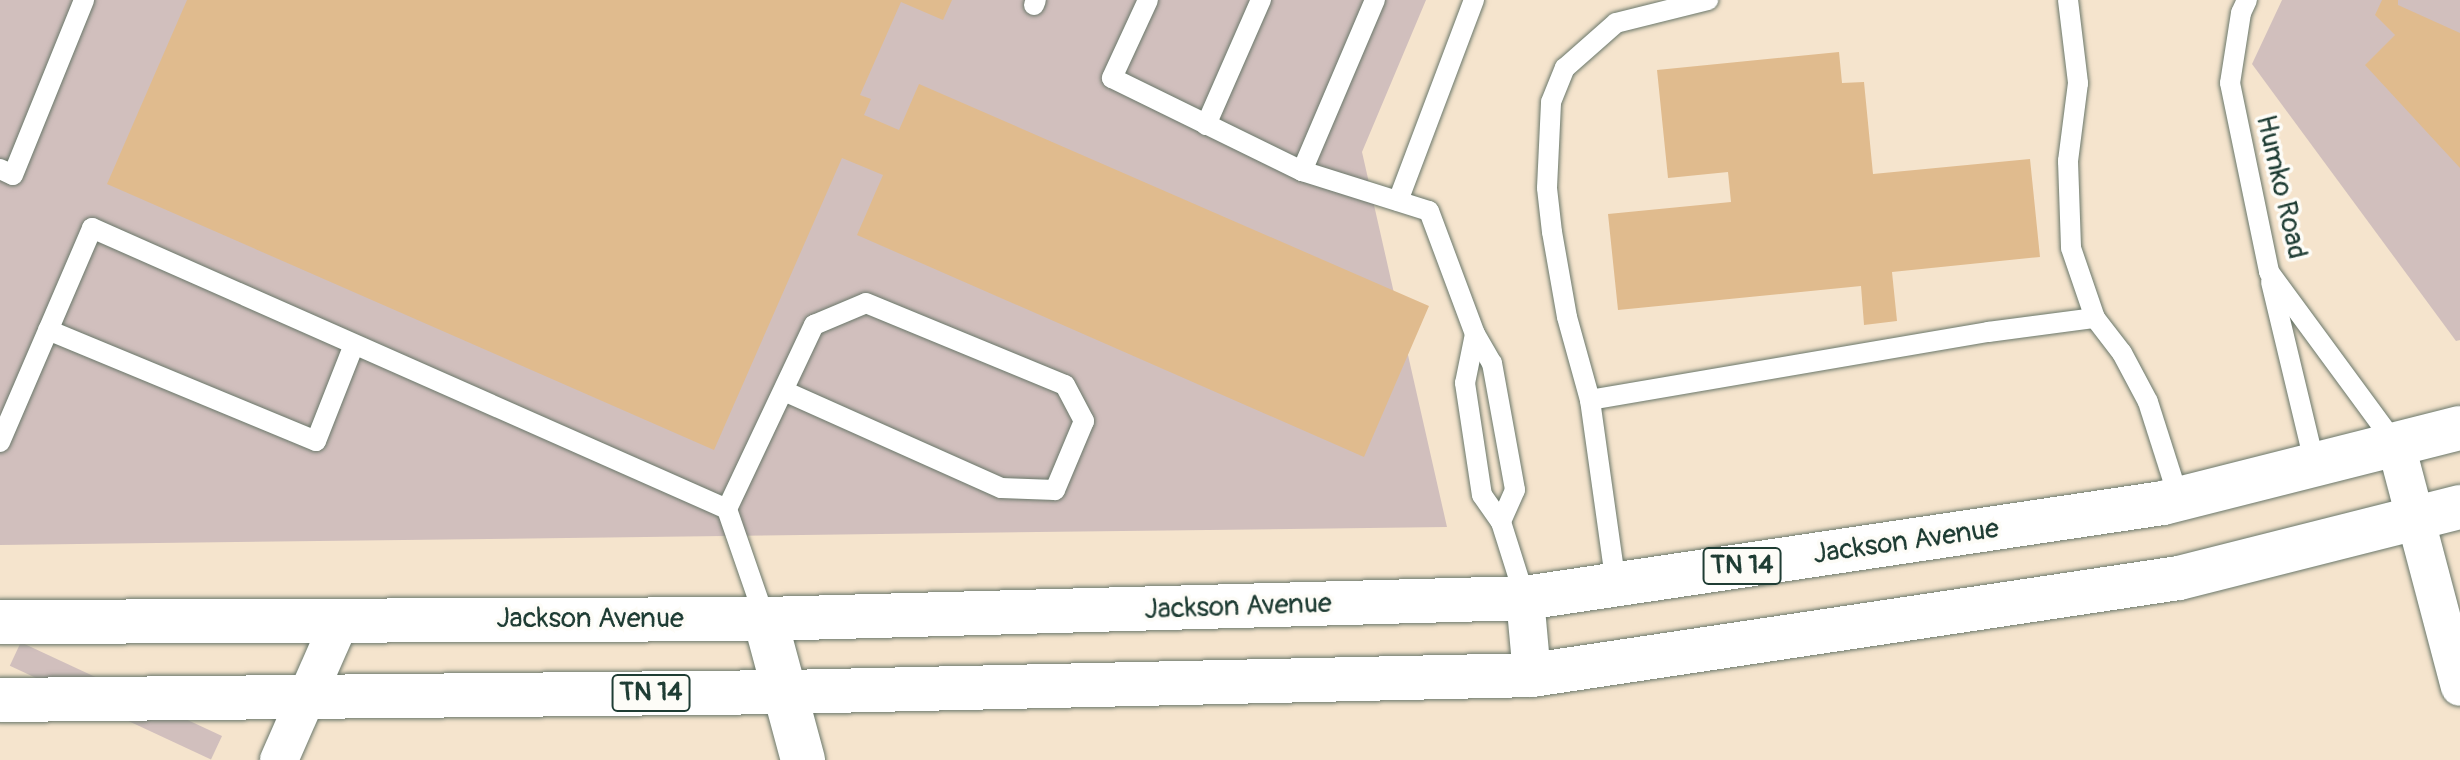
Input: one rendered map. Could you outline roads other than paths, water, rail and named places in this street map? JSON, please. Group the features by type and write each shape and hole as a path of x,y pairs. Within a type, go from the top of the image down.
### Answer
{"main road":[{"name":"Jackson Avenue","path":"0,622 765,619 1525,598 2179,499 2460,428"},
{"name":"TN 14","path":"0,700 785,692 1532,675 2179,578 2460,507"},
{"path":"765,619 803,760"}],"street":[{"path":"2396,445 2460,687"},
{"path":"1525,598 1532,675"},
{"path":"279,760 341,619"}],"lane":[{"path":"0,169 13,175 84,0"},
{"path":"1148,0 1112,78 1302,171 1429,211 1475,334 1492,363 1515,490 1501,522"},
{"path":"1206,125 1261,0"},
{"path":"1302,171 1375,0"},
{"path":"1398,201 1474,0"},
{"path":"1616,585 1590,400 1567,317 1552,232 1547,188 1551,102 1565,68 1616,23 1708,0"},
{"path":"2068,0 2078,83 2068,161 2071,248 2095,318 2122,353 2148,402 2179,499"},
{"name":"Humko Road","path":"2247,0 2241,13 2230,83 2269,272 2396,445"},
{"path":"0,442 92,228 353,347 727,509"},
{"path":"2269,272 2315,465"},
{"path":"765,619 727,509 814,325 866,303 1065,385 1084,421 1055,490 1001,488 784,391"},
{"path":"1590,400 1988,332 2095,318"},
{"path":"48,330 316,441 353,347"},
{"path":"1475,334 1465,383 1482,495 1501,522 1525,598"}]}
